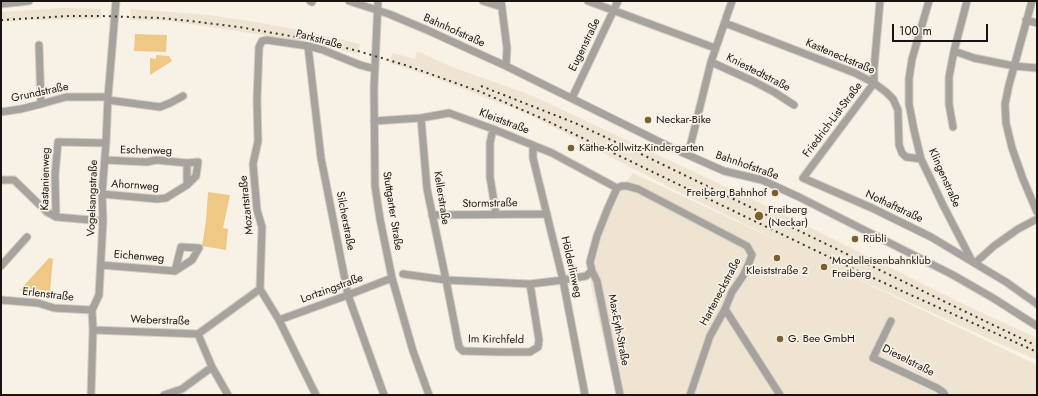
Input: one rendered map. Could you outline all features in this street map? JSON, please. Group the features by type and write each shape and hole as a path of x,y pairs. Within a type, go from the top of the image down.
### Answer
{"street":[{"path":"1,4 29,1"},
{"name":"Vogelsangstraße","path":"91,395 93,330 92,310 99,295 103,221 102,194 116,1"},
{"name":"Bahnhofstraße","path":"349,1 427,30 506,66 688,155 724,171 762,180 817,206 953,275 1037,326"},
{"name":"Stuttgarter Straße","path":"378,1 374,69 375,186 392,278 409,339 429,395"},
{"path":"483,1 502,4 507,48 506,66"},
{"path":"588,1 715,48"},
{"name":"Eugenstraße","path":"572,98 618,1"},
{"path":"688,155 715,48 732,1"},
{"name":"Friedrich-List-Straße","path":"803,178 874,82 880,1"},
{"path":"953,127 949,104 949,77 967,1"},
{"path":"1032,1 1005,104 1006,123 1012,148 1037,212"},
{"name":"Klingenstraße","path":"927,2 912,59 909,79 910,104 914,130 921,158 944,206 974,262"},
{"path":"1026,20 1037,23"},
{"name":"Kasteneckstraße","path":"724,23 855,72 874,82 893,99 898,110 899,145 902,152 906,157 921,158"},
{"name":"Parkstraße","path":"259,47 262,41 267,40 308,46 374,69"},
{"path":"39,45 41,104"},
{"name":"Silcherstraße","path":"308,46 321,158 348,295 384,395"},
{"name":"Mozartstraße","path":"259,47 257,100 258,141 253,164 257,210 262,227 260,290"},
{"path":"954,52 974,58 1014,66 1037,68"},
{"name":"Kniestedtstraße","path":"711,62 753,81 794,105"},
{"name":"Grundstraße","path":"1,112 66,97 108,98 160,107 183,96"},
{"name":"Kleiststraße","path":"374,121 421,118 449,113 552,153 617,188"},
{"name":"Kellerstraße","path":"421,118 427,189 446,280"},
{"path":"493,129 490,143 490,177 496,214"},
{"name":"Kastanienweg","path":"56,217 55,175 58,142 106,143"},
{"name":"Hölderlinweg","path":"533,145 533,158 563,280 585,395"},
{"name":"Eschenweg","path":"105,160 147,162 156,160 187,164"},
{"name":"Ahornweg","path":"102,194 158,199 166,198 187,185 196,176 198,162 187,164"},
{"path":"187,164 187,185"},
{"name":"Nothaftstraße","path":"803,178 872,208 931,237 974,262"},
{"path":"1,180 14,180 47,212 56,217 103,221"},
{"name":"Harteneckstraße","path":"617,188 627,186 638,189 747,246 752,255 743,276 732,292 725,309 710,336 690,395"},
{"name":"Max-Eyth-Straße","path":"617,188 597,236 590,262 597,282 620,395"},
{"name":"Stormstraße","path":"432,215 547,214"},
{"path":"1037,219 1018,229 974,262 1037,304"},
{"path":"1,266 27,237"},
{"name":"Eichenweg","path":"101,265 175,271"},
{"path":"403,274 446,280 530,284 586,276 592,271"},
{"name":"Lortzingstraße","path":"279,320 392,278"},
{"name":"Im Kirchfeld","path":"446,280 459,347 463,352 530,352 538,347 539,340 530,284"},
{"path":"260,290 279,320 316,395"},
{"name":"Weberstraße","path":"93,330 198,334 260,290"},
{"name":"Erlenstraße","path":"1,300 38,303 54,308 92,310"},
{"path":"725,309 780,395"},
{"name":"Dieselstraße","path":"891,321 873,358 937,388 944,395"},
{"path":"198,334 212,367 228,395"},
{"path":"164,395 182,389 212,367"}],"shaded area":[{"path":"64,8 101,9 101,19 25,20 1,22 1,12"},
{"path":"131,9 207,15 249,21 294,29 360,44 358,54 307,42 205,26 168,21 130,20"},
{"path":"135,34 167,35 166,52 134,51"},
{"path":"417,51 452,67 533,96 777,211 967,306 1037,338 1037,360 828,265 1037,365 1037,395 616,395 591,285 592,254 613,199 633,173 791,247 669,187 528,114 427,75 390,63 392,53 415,59"},
{"path":"156,55 169,56 172,61 150,75 150,58 156,59"},
{"path":"208,192 230,195 223,228 228,229 226,250 202,246 206,221"},
{"path":"49,258 53,259 50,291 20,290"}],"railway":[{"path":"1,20 69,16 101,16 161,18 190,21 239,27 313,40 405,65 481,92 541,118 860,272 1037,352"},
{"path":"481,86 575,123 1035,345"}],"place":[{"name":"Neckar-Bike","path":"648,120"},
{"name":"Käthe-Kollwitz-Kindergarten","path":"571,148"},
{"name":"Freiberg Bahnhof","path":"775,193"},
{"name":"Freiberg (Neckar)","path":"759,216"},
{"name":"Rübli","path":"855,239"},
{"name":"Kleiststraße 2","path":"777,258"},
{"name":"Modelleisenbahnklub Freiberg","path":"824,267"},
{"name":"G. Bee GmbH","path":"780,339"}]}
